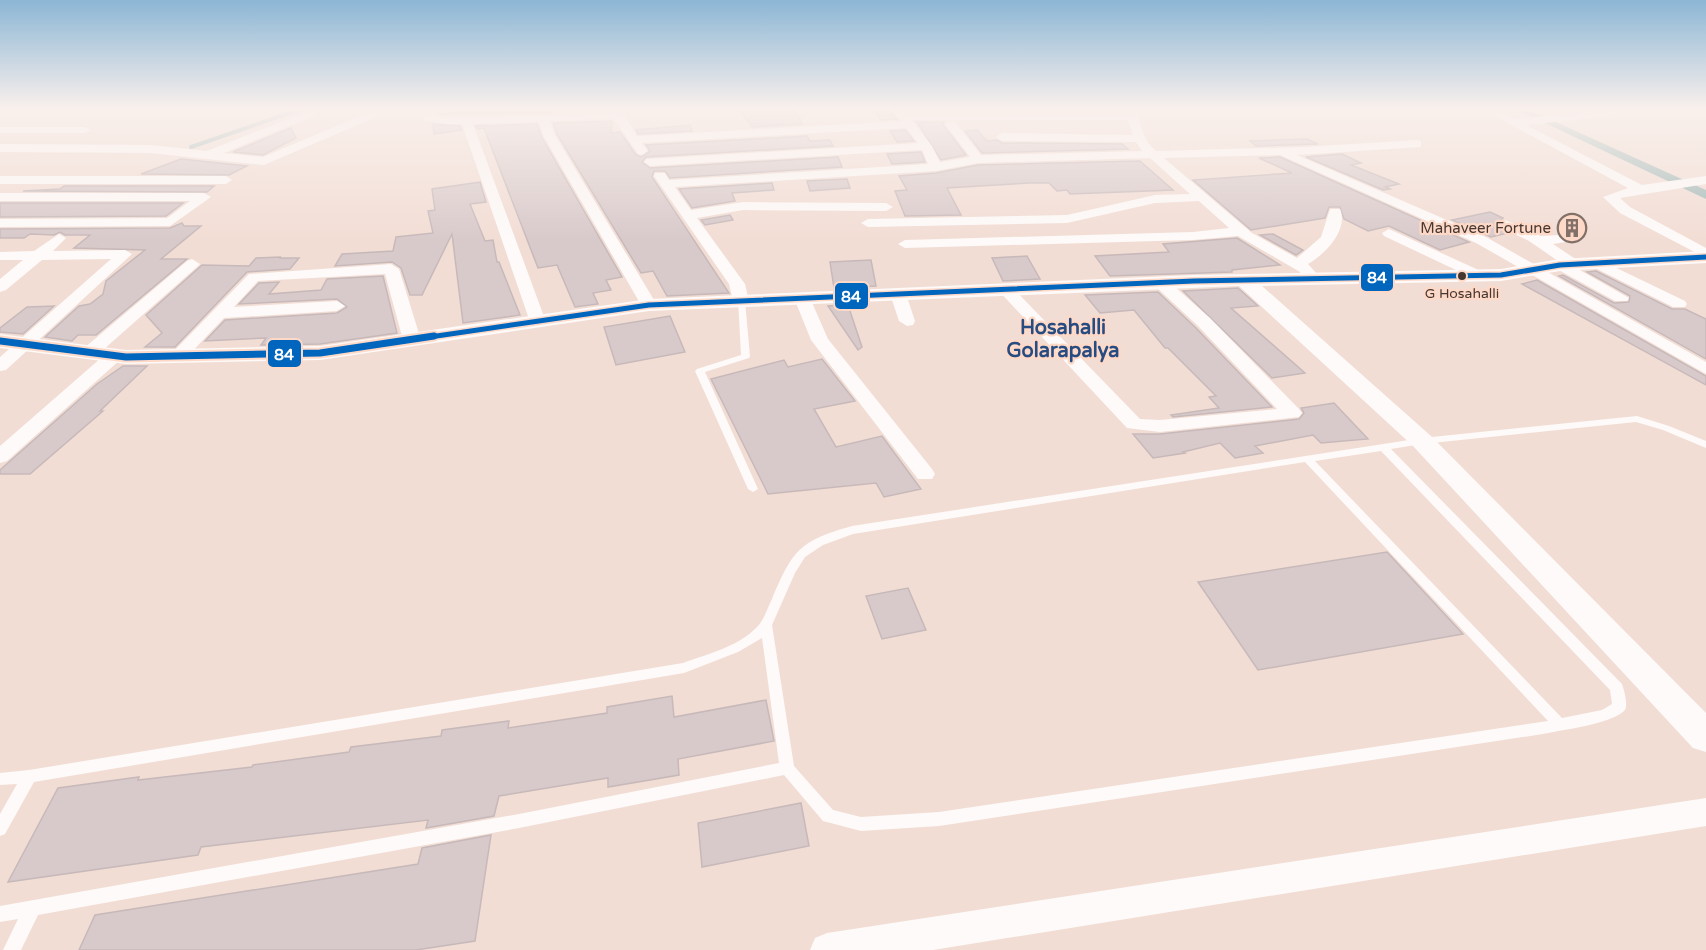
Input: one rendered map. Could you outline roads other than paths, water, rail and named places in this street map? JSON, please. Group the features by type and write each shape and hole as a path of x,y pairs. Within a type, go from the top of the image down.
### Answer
{"street":[{"path":"182,152 264,161 284,152"},
{"path":"207,155 214,152"},
{"path":"478,152 538,322"},
{"path":"559,152 649,305"},
{"path":"643,152 737,284 741,300"},
{"path":"650,162 817,152"},
{"path":"929,152 936,167"},
{"path":"973,152 978,159"},
{"path":"666,184 936,167 978,159 1194,152"},
{"path":"1281,152 1438,219 1512,256 1534,271 1706,369"},
{"path":"1569,152 1640,189"},
{"path":"1152,153 1241,231 1302,272"},
{"path":"0,180 226,180"},
{"path":"0,192 21,180"},
{"path":"1706,180 1640,189 1610,197 1625,210 1706,256"},
{"path":"0,198 204,197 170,222 0,223"},
{"path":"868,223 1067,219 1155,199 1202,197"},
{"path":"688,215 743,206 886,207"},
{"path":"1302,272 1327,240 1335,212"},
{"path":"1505,224 1539,241 1567,265 1621,298"},
{"path":"904,244 1193,236 1241,231"},
{"path":"1389,233 1480,276"},
{"path":"1539,241 1573,237"},
{"path":"0,287 59,238"},
{"path":"0,256 125,254 0,366"},
{"path":"0,341 114,355 320,353 649,305 1244,280 1302,272 1480,276 1534,271 1567,265 1600,265 1706,256"},
{"path":"89,353 192,264"},
{"path":"1600,265 1679,304"},
{"path":"179,355 254,277 391,269 412,340"},
{"path":"1244,280 1422,441 1706,736"},
{"path":"1005,289 1134,424 1160,426 1292,413 1204,322 1160,282"},
{"path":"898,294 907,321"},
{"path":"802,298 820,340 925,474"},
{"path":"220,313 336,306"},
{"path":"0,457 114,355"},
{"path":"1688,359 1706,355"},
{"path":"844,949 1706,812"}],"lane":[{"path":"741,300 746,356 700,371 753,489"},
{"path":"0,779 684,668 729,650 760,633 796,558 814,542 852,530 1422,441 1637,419 1666,428 1706,445"},
{"path":"766,624 787,768 828,816 861,824 939,819 1560,725 1605,715 1619,707 1617,688 1383,447"},
{"path":"1308,459 1560,725"},
{"path":"0,914 519,821 787,768"},
{"path":"0,829 29,776"},
{"path":"12,950 32,909"}],"water":[{"path":"1607,152 1623,152 1706,190 1706,199"}],"place":[{"name":"Mahaveer Fortune","path":"1572,228"},
{"name":"G Hosahalli","path":"1462,276"}],"district":[{"name":"Hosahalli Golarapalya","path":"1063,338"}]}
